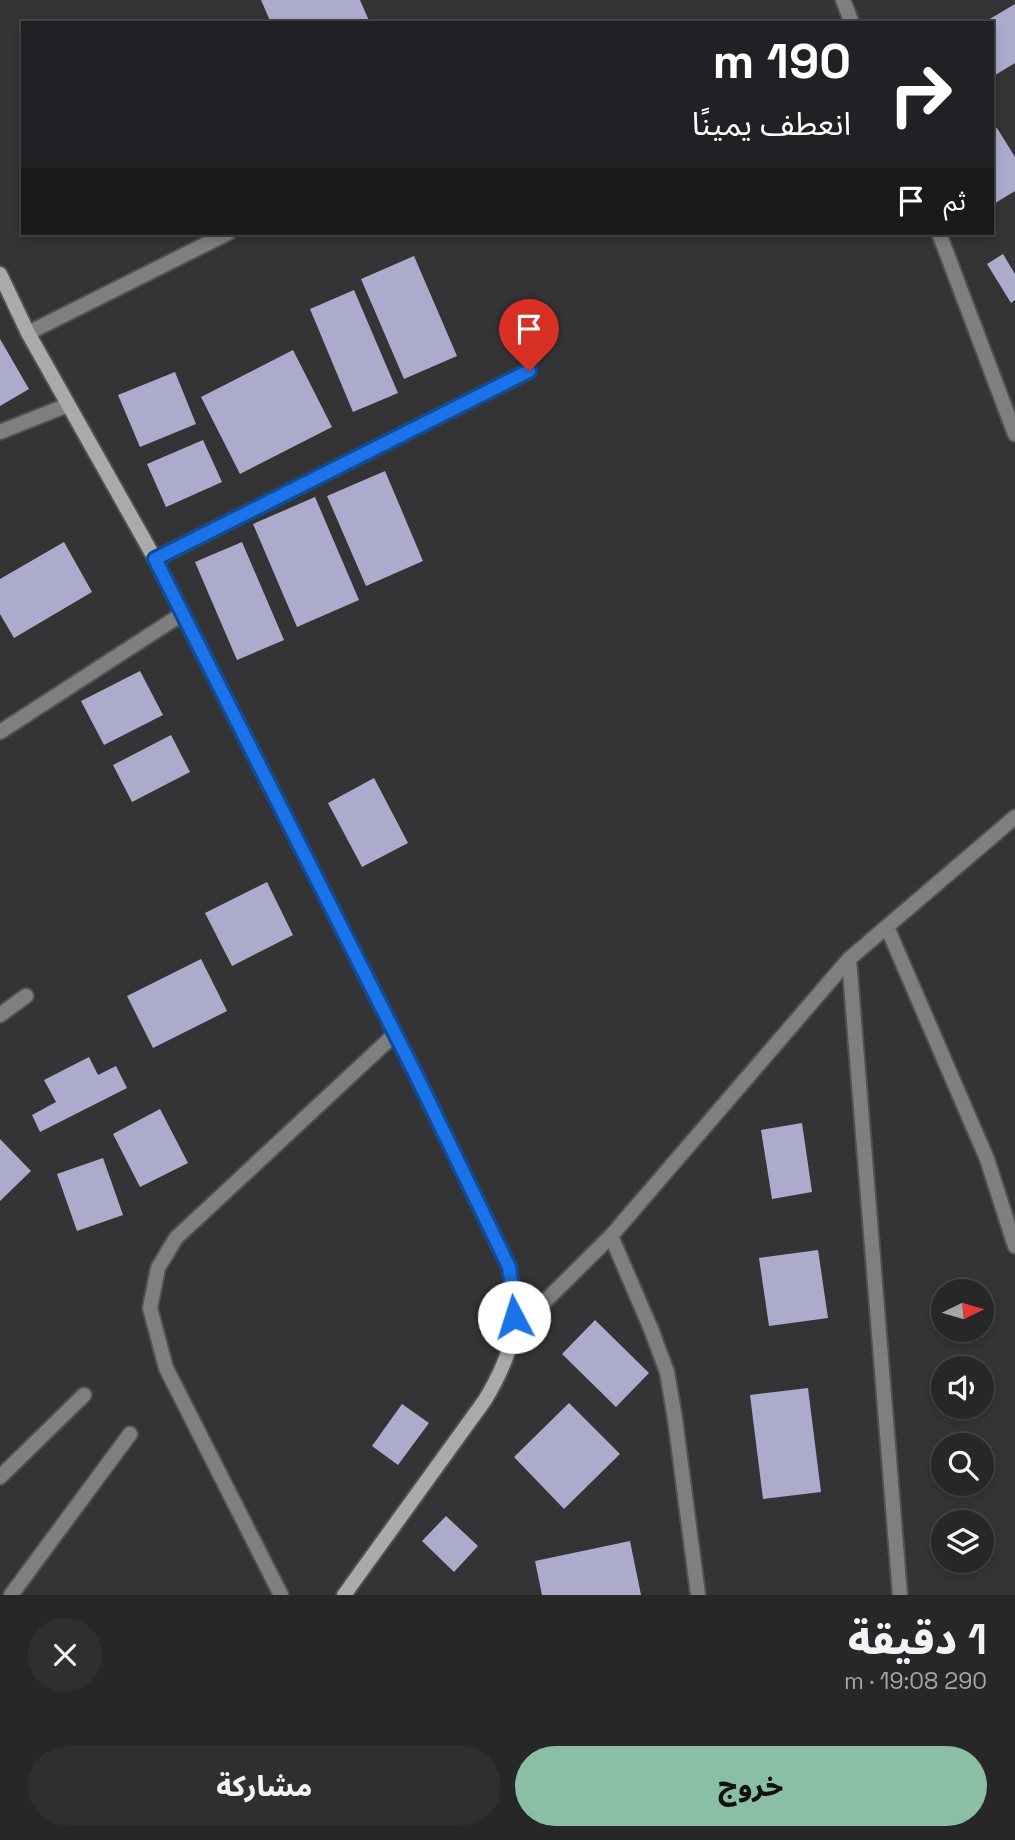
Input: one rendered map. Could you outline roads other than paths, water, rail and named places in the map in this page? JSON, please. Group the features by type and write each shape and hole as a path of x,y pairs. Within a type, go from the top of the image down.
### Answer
{"street":[{"path":"843,0 851,21"},
{"path":"28,333 224,235"},
{"path":"940,235 1015,434"},
{"path":"0,274 28,333 155,559 509,1267 514,1302 514,1332 504,1369 485,1400 344,1595"},
{"path":"155,559 529,371"},
{"path":"0,432 68,405"},
{"path":"0,732 182,614"},
{"path":"514,1332 611,1236 849,959 1015,817"},
{"path":"887,927 987,1159 1015,1246"},
{"path":"849,959 900,1595"},
{"path":"0,1015 26,996"},
{"path":"281,1595 166,1368 150,1308 158,1268 176,1238 394,1035"},
{"path":"611,1236 667,1372 698,1595"},
{"path":"0,1477 84,1395"},
{"path":"11,1595 130,1434"}]}
